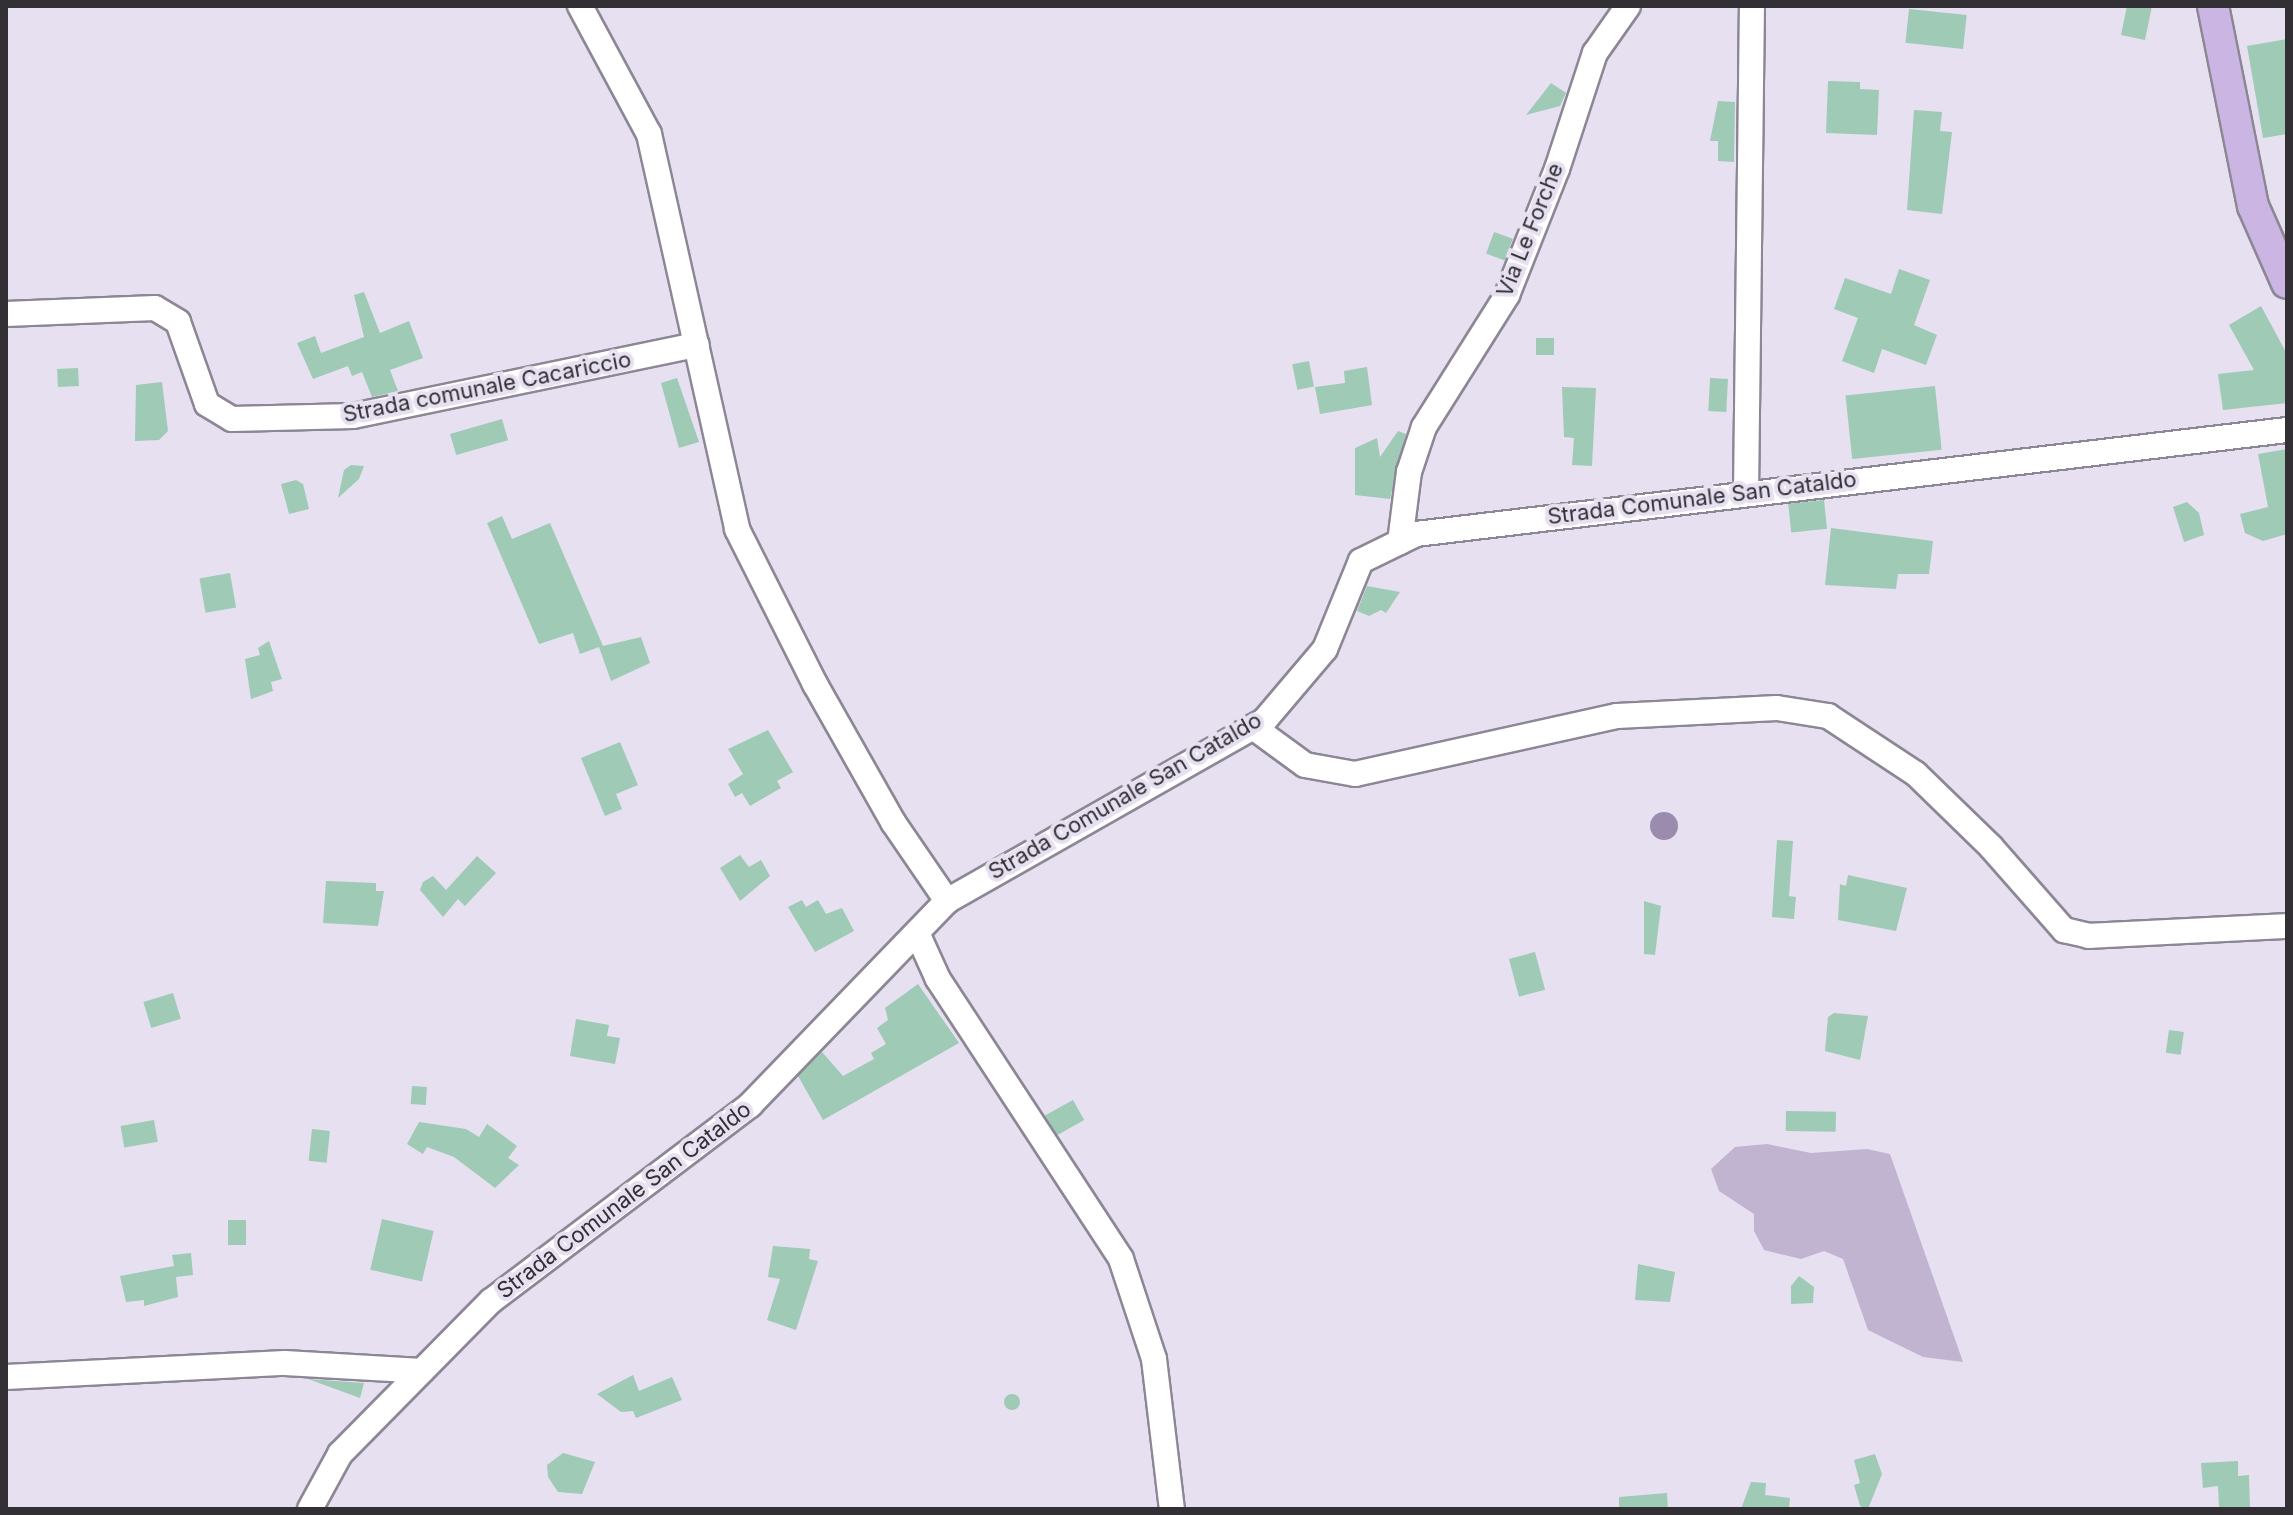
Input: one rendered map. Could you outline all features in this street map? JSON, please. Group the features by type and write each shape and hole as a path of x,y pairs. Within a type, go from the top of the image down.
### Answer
{"main road":[{"path":"2213,6 2253,206 2287,283"}],"street":[{"path":"580,6 649,134 737,529 815,684 893,822 947,901"},
{"name":"Via Le Forche","path":"1400,542 1409,472 1424,427 1507,295 1553,182 1595,53 1628,6"},
{"path":"1746,493 1752,6"},
{"name":"Strada comunale Cacariccio","path":"6,314 155,308 178,322 207,404 232,419 353,416 697,345"},
{"name":"Strada Comunale San Cataldo","path":"310,1509 340,1454 491,1301 750,1105 918,935 947,901 1253,727 1325,649 1361,561 1416,534 2287,430"},
{"path":"1253,727 1305,765 1355,774 1617,716 1777,708 1828,716 1916,774 1991,847 2064,930 2089,936 2287,926"},
{"path":"918,935 938,979 1121,1259 1154,1359 1172,1509"},
{"path":"6,1377 270,1364 422,1371"}],"shaded area":[{"path":"1664,812 1674,816 1678,826 1674,836 1664,840 1654,836 1650,826 1654,816"},
{"path":"1767,1144 1811,1153 1867,1149 1890,1154 1963,1362 1923,1357 1868,1330 1843,1259 1824,1251 1801,1259 1764,1250 1754,1231 1754,1214 1719,1191 1711,1169 1735,1147"}],"building":[{"path":"2127,6 2152,6 2145,40 2121,35"},
{"path":"1909,9 1967,15 1963,49 1905,43"},
{"path":"2287,39 2287,134 2263,138 2247,46"},
{"path":"1828,81 1860,82 1860,89 1879,90 1877,135 1826,133"},
{"path":"1551,83 1566,93 1560,106 1526,115"},
{"path":"1718,101 1735,102 1734,162 1718,161 1718,141 1710,141"},
{"path":"1914,110 1942,112 1940,131 1952,132 1942,214 1907,210"},
{"path":"1494,232 1513,239 1505,260 1486,254"},
{"path":"1899,269 1930,280 1914,325 1937,335 1926,365 1882,349 1874,373 1842,361 1858,318 1834,309 1845,278 1891,294"},
{"path":"364,292 380,333 409,321 423,358 390,370 398,391 372,397 362,372 352,376 348,366 313,379 297,343 315,336 321,353 364,337 354,295"},
{"path":"2261,306 2287,354 2287,403 2223,410 2218,374 2254,370 2229,325"},
{"path":"1536,338 1554,338 1554,355 1536,355"},
{"path":"1309,361 1314,387 1297,390 1292,364"},
{"path":"1367,367 1372,405 1320,414 1315,387 1345,383 1344,371"},
{"path":"78,368 79,386 58,387 57,369"},
{"path":"677,378 699,442 679,448 661,383"},
{"path":"1710,378 1728,379 1726,412 1708,411"},
{"path":"162,382 168,431 159,440 135,441 136,385"},
{"path":"1935,386 1942,450 1852,459 1845,395"},
{"path":"1562,387 1596,388 1592,466 1572,465 1574,438 1564,437"},
{"path":"502,419 508,440 456,455 450,434"},
{"path":"1398,431 1406,434 1390,499 1355,495 1355,448 1377,438 1380,457"},
{"path":"2287,449 2287,534 2263,541 2245,533 2240,514 2268,507 2258,454"},
{"path":"351,465 364,466 359,479 338,498 344,470"},
{"path":"296,480 303,484 309,509 289,514 281,484"},
{"path":"1824,500 1827,529 1791,533 1788,504"},
{"path":"2187,502 2199,513 2204,535 2184,542 2173,507"},
{"path":"502,516 512,539 550,523 603,646 641,637 650,663 611,681 599,647 580,654 573,633 539,644 487,523"},
{"path":"1831,528 1933,541 1929,574 1898,574 1896,589 1825,585"},
{"path":"230,573 236,607 206,613 199,578"},
{"path":"1367,586 1400,592 1386,613 1381,610 1369,616 1357,611"},
{"path":"269,641 282,679 271,682 273,691 251,699 245,659 260,655 258,648"},
{"path":"768,730 793,772 777,781 781,788 750,806 742,793 735,797 728,784 743,774 728,749"},
{"path":"620,742 638,785 616,794 622,809 605,816 581,758"},
{"path":"1777,840 1793,841 1789,896 1796,897 1794,919 1772,917"},
{"path":"740,855 749,867 761,860 770,876 740,901 720,868"},
{"path":"477,856 496,873 465,906 458,899 443,917 420,890 423,882 433,876 446,890"},
{"path":"1848,875 1907,888 1896,931 1838,920 1840,884 1846,886"},
{"path":"326,881 376,883 376,891 384,891 378,926 323,923"},
{"path":"802,900 806,907 818,900 826,914 842,908 854,931 815,952 788,907"},
{"path":"1644,901 1661,906 1655,955 1644,954"},
{"path":"1535,952 1545,990 1519,997 1509,959"},
{"path":"918,984 959,1043 823,1120 798,1076 822,1052 843,1076 874,1059 871,1053 886,1044 877,1028 888,1020 885,1008"},
{"path":"173,993 181,1019 151,1028 143,1002"},
{"path":"1834,1013 1868,1016 1860,1060 1825,1051 1828,1017"},
{"path":"576,1019 609,1025 607,1036 620,1038 615,1064 570,1056"},
{"path":"2169,1030 2184,1032 2181,1055 2166,1053"},
{"path":"412,1086 427,1087 426,1105 411,1104"},
{"path":"1073,1100 1084,1120 1056,1136 1045,1116"},
{"path":"1786,1111 1836,1112 1836,1132 1786,1131"},
{"path":"154,1120 158,1142 124,1148 121,1126"},
{"path":"419,1122 466,1129 479,1137 487,1124 517,1146 508,1158 519,1165 495,1188 454,1157 427,1147 423,1154 407,1144"},
{"path":"312,1129 330,1131 327,1163 309,1161"},
{"path":"382,1219 434,1231 422,1282 370,1270"},
{"path":"228,1220 246,1220 246,1245 228,1245"},
{"path":"773,1246 810,1249 809,1259 818,1261 796,1330 767,1320 780,1279 768,1277"},
{"path":"191,1253 193,1275 176,1277 178,1297 144,1306 144,1300 126,1302 120,1276 174,1266 172,1255"},
{"path":"1638,1264 1675,1272 1670,1302 1635,1300"},
{"path":"1799,1276 1814,1287 1813,1303 1791,1304 1791,1286"},
{"path":"633,1375 639,1391 672,1377 682,1400 636,1418 633,1411 621,1412 597,1394"},
{"path":"308,1379 364,1383 360,1398"},
{"path":"1009,1394 1015,1394 1020,1402 1018,1408 1009,1410 1004,1405 1004,1399"},
{"path":"563,1453 595,1462 582,1494 558,1492 548,1477 547,1465"},
{"path":"1875,1454 1882,1474 1868,1509 1860,1506 1854,1485 1860,1483 1854,1460"},
{"path":"2238,1461 2238,1476 2249,1475 2250,1509 2219,1509 2218,1486 2203,1488 2201,1463"},
{"path":"1751,1482 1766,1483 1765,1495 1790,1498 1789,1509 1741,1509"},
{"path":"1667,1493 1668,1509 1619,1509 1619,1497"}]}
